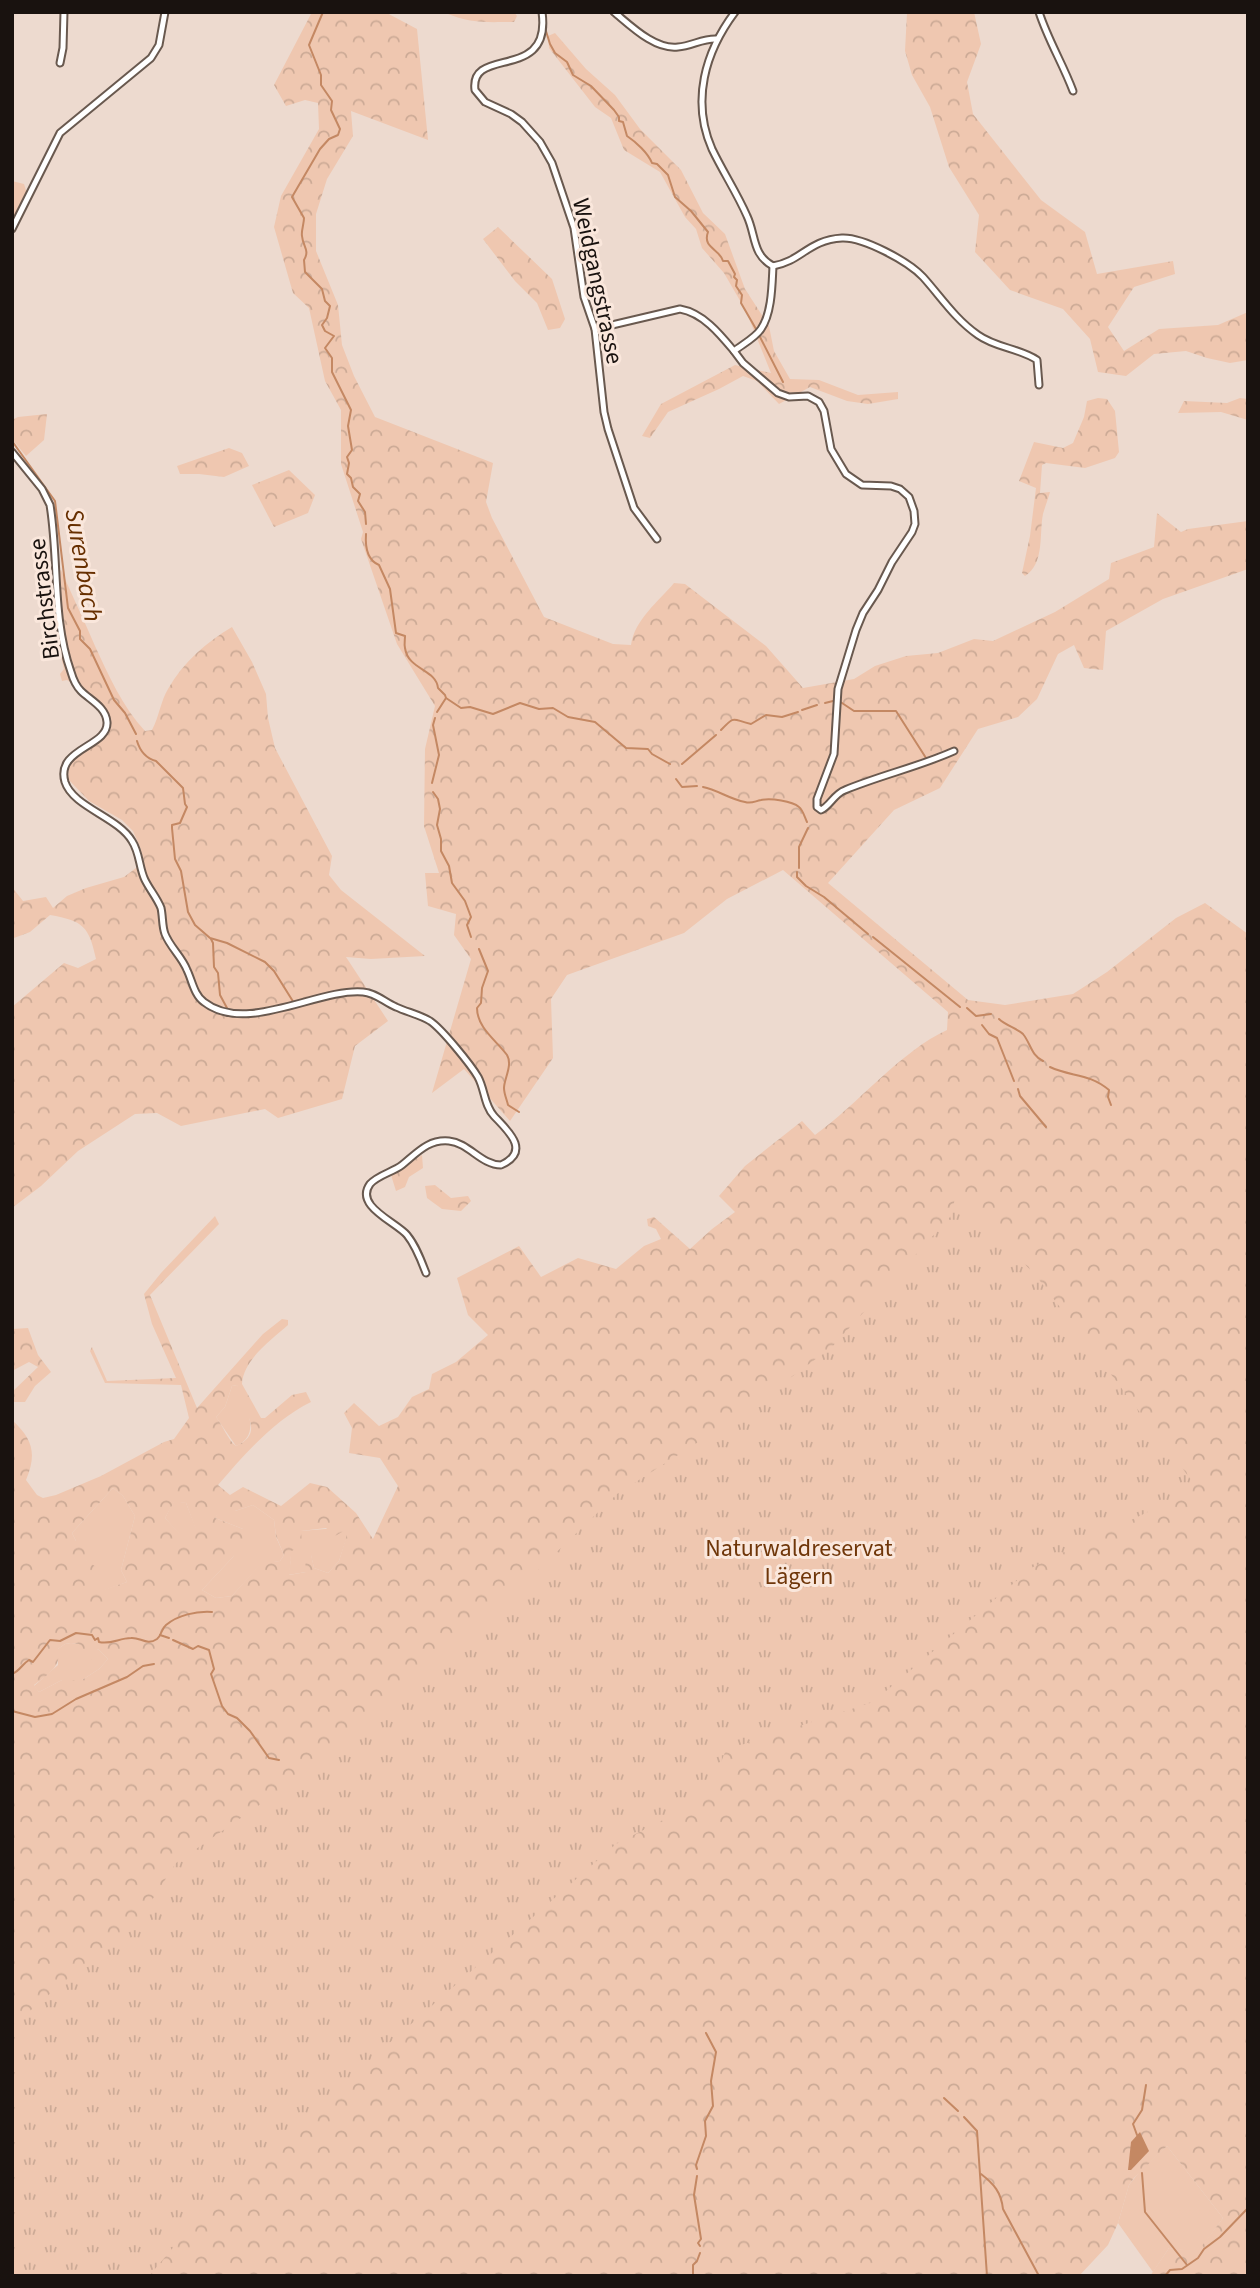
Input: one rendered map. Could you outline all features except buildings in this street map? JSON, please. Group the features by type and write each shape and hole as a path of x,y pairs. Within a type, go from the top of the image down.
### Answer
{"street":[{"path":"60,63 64,12"},
{"path":"12,229 64,129 156,52 165,12"},
{"name":"Weidgangstrasse","path":"542,12 542,34 533,51 522,58 485,68 476,77 475,87 482,100 522,122 550,158 574,228 584,297 595,330 608,429 634,508 657,539"},
{"path":"614,12 648,37 670,47 717,39"},
{"path":"735,12 717,39 707,62 702,97 705,125 711,146 748,218 758,253 773,266"},
{"path":"1039,12 1047,36 1073,91"},
{"path":"773,266 789,262 823,240 847,238 869,243 918,273 955,315 980,336 995,345 1037,360 1040,385"},
{"path":"734,351 755,335 763,325 773,266"},
{"path":"595,330 680,309 692,313 710,325 743,363 778,393 819,401 824,411 831,449 846,474 862,485 891,486 900,489 909,497 914,511 912,532 863,612 838,689 834,754 817,799 817,809 824,809 841,791 913,768 954,751"},
{"name":"Birchstrasse","path":"12,452 42,489 50,505 63,646 75,684 101,708 107,721 103,734 68,761 66,783 74,795 120,828 132,841 144,877 159,904 165,935 185,964 199,998 220,1010 250,1013 346,993 374,995 385,1003 430,1021 442,1032 478,1076 493,1115 508,1128 515,1142 512,1158 501,1165 495,1165 458,1143 445,1141 424,1147 369,1185 367,1195 370,1204 407,1235 426,1273"}],"green space":[{"path":"312,12 385,12 417,29 428,140 351,111 353,136 327,179 316,214 316,251 338,305 342,345 375,417 493,463 486,502 544,617 613,644 631,645 637,627 648,611 674,583 685,584 766,646 803,688 854,679 875,666 906,656 938,653 974,639 993,641 1055,612 1109,579 1111,563 1154,547 1157,513 1181,532 1248,521 1248,569 1163,599 1106,631 1103,670 1084,668 1074,645 1058,654 1037,699 1018,717 978,729 940,788 894,810 828,883 968,1000 1005,1005 1073,994 1107,972 1176,918 1205,903 1248,934 1248,2276 1150,2276 1169,2248 1198,2251 1223,2218 1167,2146 1129,2185 1118,2223 1108,2245 1079,2276 12,2276 12,1420 25,1434 31,1447 31,1462 26,1480 37,1495 43,1498 101,1476 174,1439 189,1418 181,1385 105,1383 90,1351 92,1347 107,1381 176,1378 152,1324 144,1294 215,1216 219,1224 150,1295 197,1408 263,1334 282,1319 288,1320 288,1325 253,1359 247,1367 242,1384 261,1418 265,1418 292,1395 306,1392 311,1402 272,1428 218,1485 230,1495 243,1487 281,1506 310,1483 327,1487 356,1513 373,1539 398,1486 380,1458 349,1453 352,1428 344,1413 354,1403 379,1426 398,1417 412,1397 429,1389 432,1374 456,1362 488,1335 468,1315 457,1278 519,1246 541,1277 578,1258 616,1269 644,1246 661,1239 656,1229 648,1226 647,1219 654,1217 690,1249 735,1212 719,1196 745,1166 802,1121 815,1135 913,1051 947,1030 948,1012 783,870 727,899 684,933 567,975 551,999 553,1058 510,1121 464,1069 432,1093 471,959 454,935 456,914 428,906 425,873 439,873 424,826 425,749 435,706 397,644 361,539 363,532 341,464 341,410 325,381 309,308 293,293 274,227 281,196 319,129 318,103 305,100 286,106 274,85","holes":["237,1385 251,1426 246,1440 236,1446 216,1417 225,1407 232,1386","113,1488 123,1496 135,1516 121,1570 127,1582 91,1594 99,1569 86,1560 86,1540 76,1541 72,1533","174,1502 186,1503 196,1530 183,1537 165,1518","253,1505 274,1520 276,1536 284,1555 280,1561 261,1563 232,1596 216,1598 202,1590 233,1557 245,1537 243,1529 215,1518 220,1511 235,1511","326,1528 335,1536 349,1528 339,1561 328,1573 314,1568 311,1554 305,1559 306,1572 289,1575 290,1552 302,1545 301,1531","65,1644 79,1644 84,1658 91,1660 98,1649 108,1659 99,1669 82,1680 62,1680 39,1692 34,1685 56,1666 58,1649"]},
{"path":"443,12 514,12 517,16 514,22 486,22 462,19"},
{"path":"974,12 981,44 967,82 973,114 1041,200 1085,232 1097,274 1173,261 1175,274 1134,287 1108,327 1124,351 1159,329 1218,325 1248,312 1248,360 1230,363 1186,351 1154,354 1126,376 1098,372 1090,339 1063,309 1010,290 975,252 979,215 949,167 930,107 912,75 905,51 907,13"},
{"path":"555,33 586,69 615,95 640,129 681,170 703,213 725,234 745,289 769,326 774,351 790,379 819,380 858,395 898,392 898,399 868,404 847,401 810,387 779,404 757,381 743,376 668,412 650,438 642,436 661,404 735,365 771,373 746,311 724,273 702,248 696,229 685,217 660,172 624,150 611,118 595,107 549,48 548,36"},
{"path":"12,181 24,184 28,197 12,226"},
{"path":"498,227 552,279 565,319 560,328 548,330 537,303 515,281 483,239"},
{"path":"1240,398 1248,399 1248,420 1221,412 1178,413 1184,401 1227,403"},
{"path":"1107,399 1115,411 1119,452 1115,458 1085,468 1046,463 1042,465 1040,493 1050,492 1043,514 1036,564 1025,576 1022,573 1036,488 1019,481 1034,442 1063,448 1073,443 1084,417 1087,401"},
{"path":"47,414 44,440 26,456 12,439 12,420"},
{"path":"229,448 242,453 249,466 224,477 180,474 177,466"},
{"path":"289,470 315,495 308,513 274,527 252,485"},
{"path":"61,570 111,679 129,711 145,731 152,730 166,693 188,661 232,627 266,694 275,748 332,856 329,875 341,890 425,956 371,959 346,957 388,1021 355,1046 342,1099 278,1118 265,1109 181,1126 157,1113 135,1114 78,1151 41,1186 12,1208 12,1007 64,963 78,968 96,959 83,927 61,917 50,915 30,932 12,941 12,887 23,901 46,897 53,908 67,896 124,877 144,862 133,831 122,820 89,801 68,779 73,757 81,747 101,734 103,714 91,695 67,680 62,681 60,674 64,669 58,643 62,633 57,572"},
{"path":"422,1155 423,1168 409,1177 405,1187 396,1191 391,1175"},
{"path":"435,1185 451,1198 468,1196 471,1201 461,1211 442,1209 427,1198 425,1186"},
{"name":"Naturwaldreservat Lägern","path":"957,1192 1037,1277 1195,1485 1177,1498 1033,1567 873,1702 726,1750 706,1798 616,1844 221,2191 149,2276 12,2276 12,2026 141,1917 176,1863 330,1756 538,1570 617,1494 736,1418 832,1347 950,1217"},
{"path":"28,1328 38,1355 51,1372 35,1386 25,1402 12,1402 12,1392 38,1367 29,1362 12,1371 12,1329"},
{"path":"237,1385 250,1418 250,1427 244,1441 236,1446 216,1417 225,1407 232,1386"},
{"path":"113,1488 123,1496 135,1516 121,1570 127,1582 91,1595 86,1560 72,1533"},
{"path":"174,1501 186,1503 197,1531 183,1538 165,1518"},
{"path":"253,1505 274,1520 276,1537 284,1555 280,1561 261,1564 232,1596 216,1598 202,1590 233,1557 243,1529 215,1518 219,1511 235,1511"},
{"path":"350,1527 339,1561 328,1573 314,1568 311,1555 306,1572 288,1575 291,1560 289,1552 300,1531"},
{"path":"71,1643 79,1644 94,1653 98,1649 108,1659 99,1669 82,1680 62,1680 39,1692 34,1686 58,1665 58,1649"},
{"path":"1167,2146 1223,2218 1198,2252 1169,2248 1153,2272 1118,2223 1129,2185"}],"shaded area":[{"path":"1140,2132 1149,2151 1128,2170 1131,2142"}],"waterway":[{"path":"323,12 309,45 321,75 321,85 332,101 331,110 340,129 338,135 329,139 320,149 292,197 304,218 302,234 306,251 305,272 322,289 325,301 330,306 322,325 325,331 334,336 325,348 332,358 332,372 351,410 348,426 352,450 347,457 347,474 360,494 358,501 365,512 366,524"},
{"path":"545,28 555,53 567,62 573,75 591,86 614,110 619,121 623,122 627,136 648,155 652,163 657,164 668,175 675,197 708,232 707,242 723,261 728,261 735,274 736,286 742,295 741,303 756,329"},
{"path":"760,337 783,382"},
{"name":"Surenbach","path":"12,441 55,501 68,608 80,631 80,639 90,649 114,700 125,713 136,734"},
{"path":"366,534 368,553 379,565 390,589 396,633 405,636 405,648 411,661 432,677 445,695 446,698 437,712"},
{"path":"446,698 461,708 470,707 493,714 520,703 539,709 553,708 568,717 595,722 626,748 648,749 670,764"},
{"path":"825,703 833,701"},
{"path":"839,701 854,711 896,711 926,758"},
{"path":"802,710 817,705"},
{"path":"721,730 732,720 751,724 766,715 782,717 798,712"},
{"path":"432,783 439,755 433,725 435,718"},
{"path":"682,764 716,735"},
{"name":"Surenbach","path":"137,741 144,754 156,761 183,788 187,807 180,823 172,825 172,828 175,859 181,871 188,912 195,925 210,938 227,943 265,962 274,971 294,1003"},
{"path":"676,779 682,787 697,786"},
{"path":"703,787 747,803 770,799 792,803 800,808 807,822"},
{"path":"433,792 440,809 437,825 441,851 449,866 452,883 465,901 471,917 467,925 471,937"},
{"path":"799,868 799,847 808,828"},
{"path":"797,872 797,877 806,886 824,897 868,934"},
{"path":"873,937 960,1007"},
{"name":"Surenbach","path":"211,939 220,995 227,1008"},
{"path":"479,949 488,971 482,988 481,1003 477,1008 478,1015 484,1028 509,1059 504,1092 508,1105 519,1112"},
{"path":"967,1008 976,1016 991,1014"},
{"path":"999,1019 1023,1034 1043,1061"},
{"path":"982,1025 989,1034 997,1038 1014,1081"},
{"path":"1050,1067 1102,1085 1109,1090 1111,1105"},
{"path":"1018,1089 1020,1096 1046,1127"},
{"path":"12,1674 29,1660 33,1662 50,1640 60,1641 76,1633 92,1635 95,1640 98,1638 99,1642 103,1643 131,1638 150,1642 160,1636 164,1627 182,1616 212,1612"},
{"path":"160,1635 169,1638"},
{"path":"173,1640 193,1649 198,1646 209,1650 214,1669 211,1674 222,1706 250,1731 269,1758 279,1760"},
{"path":"12,1711 35,1717 52,1714 76,1699 127,1677 143,1666 154,1664"},
{"path":"697,2169 706,2136 705,2121 713,2106 711,2081 716,2052 706,2033"},
{"path":"1137,2135 1133,2124 1142,2110 1146,2085"},
{"path":"944,2098 958,2111"},
{"path":"964,2117 977,2131 987,2276"},
{"path":"1142,2173 1145,2212 1187,2265"},
{"path":"981,2174 999,2193 1003,2209 1039,2276"},
{"path":"697,2176 694,2195 700,2246"},
{"path":"1165,2276 1170,2270 1182,2269 1198,2258 1204,2249 1220,2237 1248,2208"},
{"path":"693,2276 693,2265 700,2253"}]}
